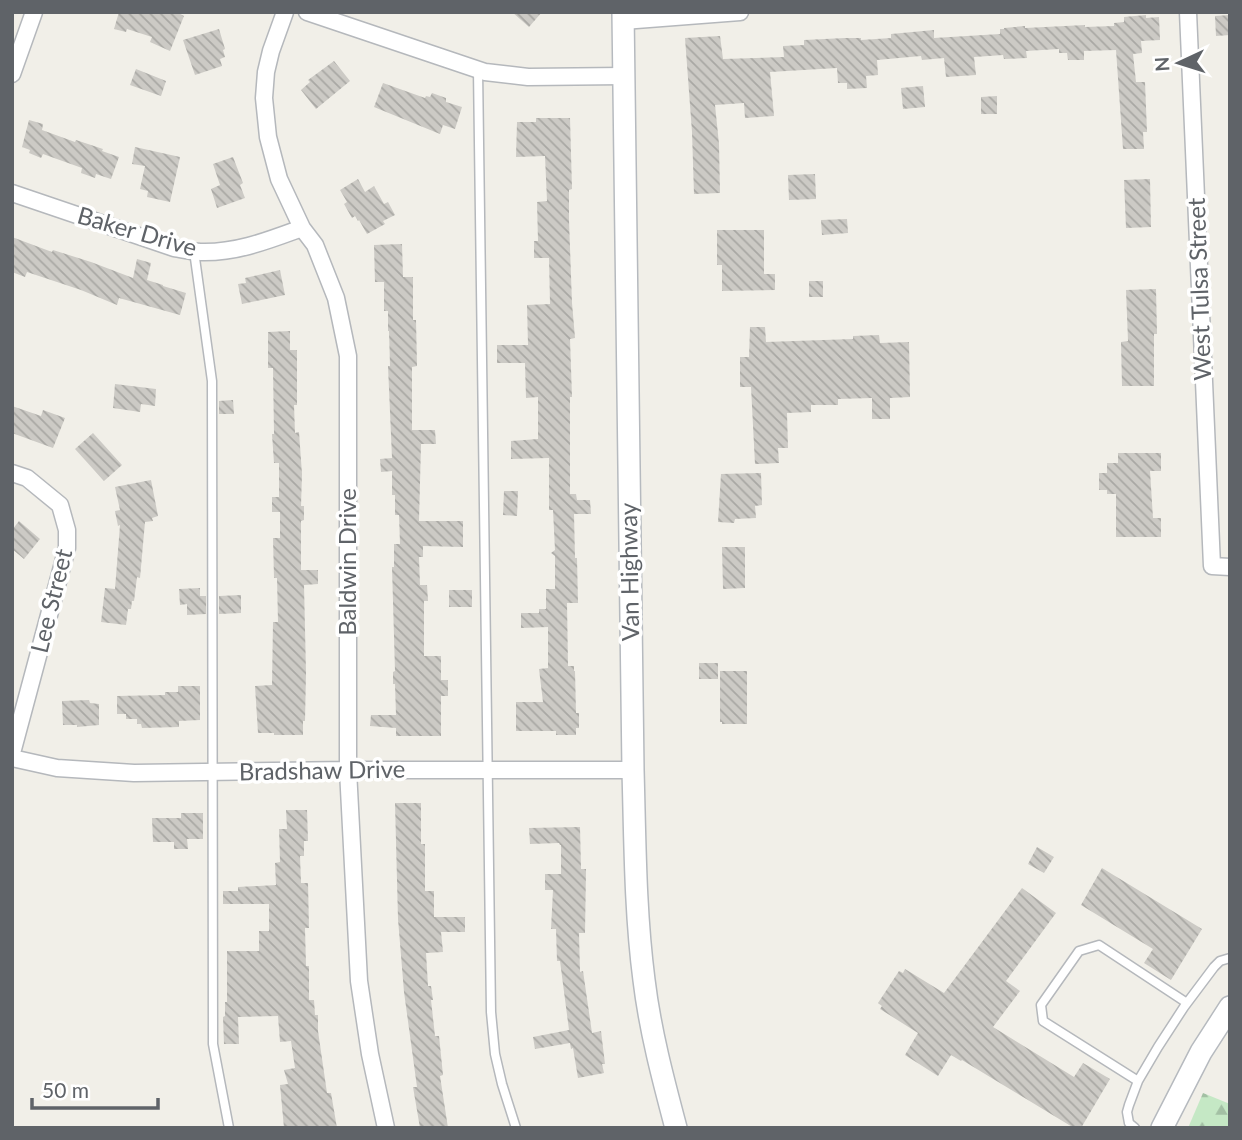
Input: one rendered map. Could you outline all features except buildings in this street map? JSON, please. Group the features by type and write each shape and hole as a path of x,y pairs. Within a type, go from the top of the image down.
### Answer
{"main road":[{"name":"Van Highway","path":"623,17 636,885 644,982 676,1128"},
{"path":"1162,1128 1196,1061 1230,1007"}],"street":[{"path":"12,74 34,12"},
{"name":"Baldwin Drive","path":"285,12 266,72 264,98 268,137 279,179 302,228 315,245 336,298 348,356 348,770 359,981 370,1054 386,1128"},
{"path":"307,12 498,75 624,76"},
{"path":"623,17 740,12"},
{"name":"West Tulsa Street","path":"1188,12 1212,566 1230,567"},
{"name":"Baker Drive","path":"12,193 174,248 194,251 224,251 250,247 302,228"},
{"name":"Lee Street","path":"12,473 27,478 60,505 67,530 67,548 12,755"},
{"name":"Bradshaw Drive","path":"12,755 57,768 134,773 633,770"}],"lane":[{"path":"478,69 491,1012 495,1054 516,1128"},
{"path":"194,251 212,381 213,1044 229,1128"},
{"path":"1138,1081 1043,1021 1041,1005 1079,951 1099,944 1187,1003"},
{"path":"1135,1128 1129,1124 1127,1112 1138,1081 1213,967 1230,957"}],"green space":[{"path":"1203,1093 1230,1104 1230,1128 1188,1128"}]}
